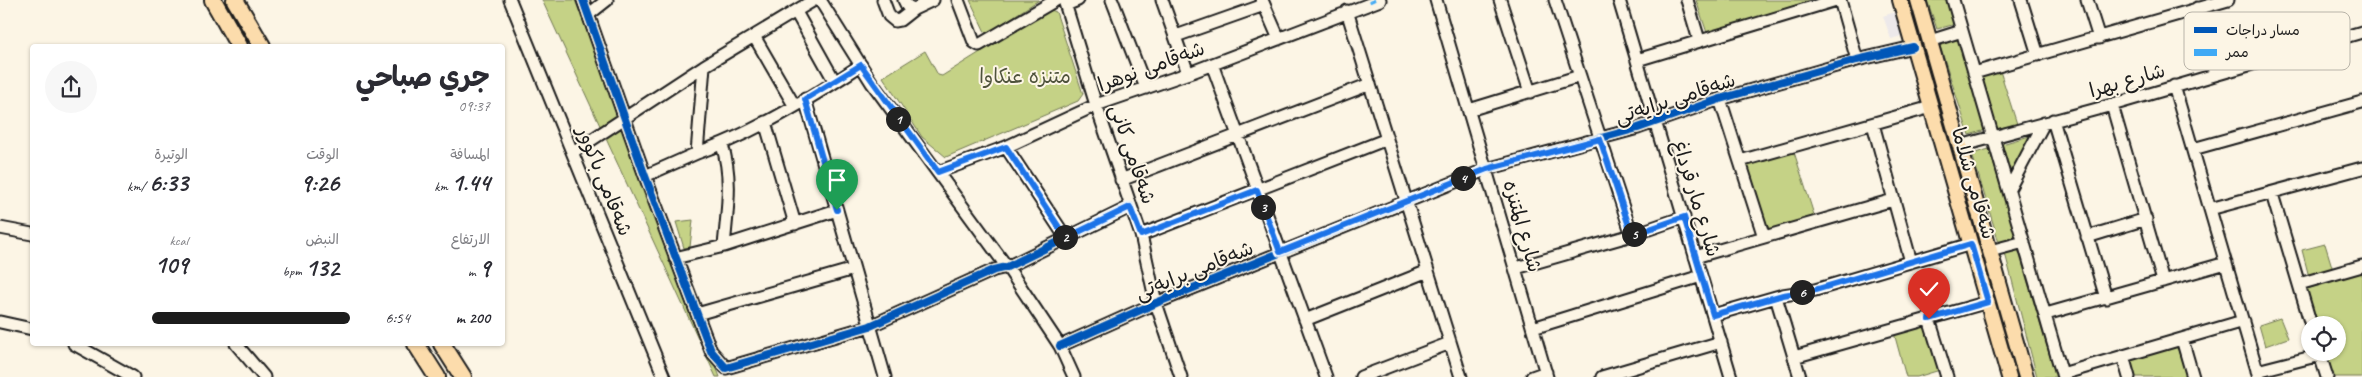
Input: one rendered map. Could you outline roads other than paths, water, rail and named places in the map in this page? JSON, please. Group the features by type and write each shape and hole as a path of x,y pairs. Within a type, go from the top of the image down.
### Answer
{"highway":[{"path":"213,0 238,44"},
{"path":"235,0 261,44"},
{"path":"417,346 437,377"},
{"path":"443,346 463,377"}],"main road":[{"name":"شەقامی شلاما","path":"1900,0 2008,374"},
{"name":"شەقامی شلاما","path":"1918,0 2024,372"},
{"path":"2008,374 2024,372"}],"street":[{"name":"شەقامی باکوور","path":"510,0 664,377"},
{"path":"583,0 624,120 711,351 726,368 870,326 994,270 1007,267 1130,207"},
{"path":"588,15 607,0"},
{"path":"573,152 704,66 814,0"},
{"path":"820,0 861,65 1007,267 1060,346 1074,377"},
{"path":"883,0 889,16 896,21 914,9 933,0"},
{"path":"904,0 907,6 914,9"},
{"path":"958,0 974,42 979,45 1062,2 1078,0"},
{"path":"1112,0 1146,88"},
{"path":"1162,0 1188,73"},
{"name":"شارع المتنزه","path":"1436,0 1547,375"},
{"path":"1500,0 1530,92"},
{"path":"1555,0 1632,235"},
{"name":"شارع مار قرداغ","path":"1619,0 1731,377"},
{"path":"1687,0 1699,40"},
{"path":"1637,60 1836,0"},
{"path":"1840,0 1857,60"},
{"path":"1953,0 2063,376 2123,356 2243,321"},
{"path":"2021,0 2038,56"},
{"path":"2087,0 2099,38"},
{"path":"1974,73 2228,0"},
{"name":"شەقامی نوهرا","path":"938,172 1006,147 1096,105 1188,73 1375,1"},
{"name":"شەقامی کانی","path":"1062,2 1141,235 1156,303 1181,377"},
{"path":"1176,36 1263,3 1279,39"},
{"path":"2197,8 2198,12"},
{"path":"1347,11 1461,377"},
{"path":"796,12 835,82"},
{"path":"1930,41 1962,31"},
{"path":"754,36 794,105"},
{"name":"شەقامی برایەتی","path":"1060,346 1156,303 1406,200 1487,169 1600,139 1720,99 1857,60 1914,47"},
{"path":"1212,64 1326,377"},
{"path":"645,176 722,144 765,122 861,65"},
{"path":"697,153 704,66"},
{"path":"2215,70 2216,74"},
{"name":"شارع بهرا","path":"1960,146 2112,105 2230,70"},
{"path":"1469,110 1580,76"},
{"path":"1121,180 1370,84"},
{"path":"2174,86 2258,374 2301,360"},
{"path":"805,99 885,377"},
{"path":"1720,99 1764,238"},
{"path":"2193,149 2362,102"},
{"path":"2112,105 2164,281"},
{"path":"1740,161 1931,107"},
{"path":"765,122 795,224"},
{"path":"2009,189 2048,122"},
{"path":"2048,122 2106,298"},
{"path":"1873,124 1911,262"},
{"path":"1141,235 1387,139"},
{"path":"722,144 728,163 729,188 724,246"},
{"path":"1006,147 1066,238"},
{"path":"2210,209 2361,171"},
{"path":"2272,194 2308,316"},
{"path":"1696,257 1893,200"},
{"path":"675,258 724,246 837,210"},
{"path":"1516,268 1632,235 1684,217"},
{"path":"2086,237 2146,219"},
{"path":"0,228 30,234"},
{"path":"1990,251 2024,242"},
{"path":"1713,315 1776,297 1815,290 1971,244"},
{"path":"2046,314 2226,263"},
{"path":"2299,284 2361,268"},
{"path":"697,314 854,269"},
{"path":"1305,320 1428,271"},
{"path":"1533,328 1701,276"},
{"path":"1776,297 1800,377"},
{"path":"1794,358 1988,302"},
{"path":"1929,319 1946,377"},
{"path":"0,322 30,329"},
{"path":"2182,339 2193,377"},
{"path":"1361,377 1450,342"},
{"path":"1602,377 1721,342"},
{"path":"81,346 133,377"},
{"path":"238,346 264,377"},
{"path":"2123,356 2129,377"},
{"path":"2322,361 2327,377"},
{"path":"1532,377 1547,375"}],"park label":[{"name":"متنزه عنكاوا","path":"1025,76"}]}
